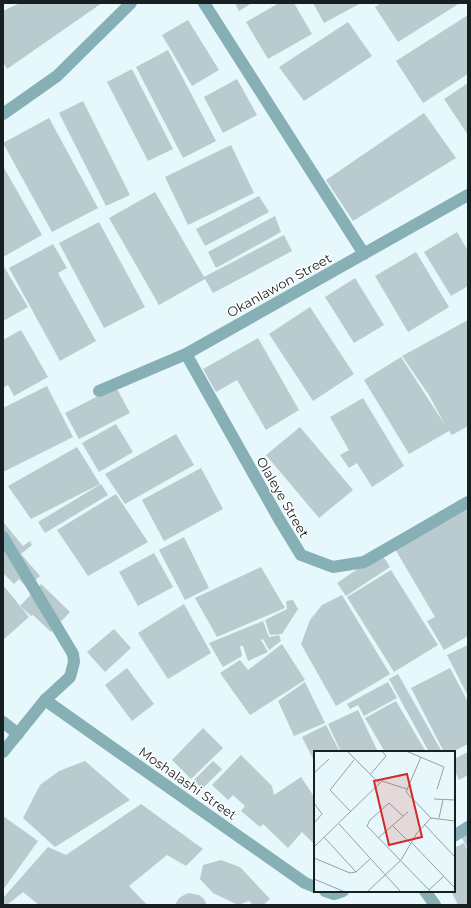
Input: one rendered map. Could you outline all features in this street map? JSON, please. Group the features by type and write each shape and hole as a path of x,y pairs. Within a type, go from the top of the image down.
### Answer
{"street":[{"path":"3,114 57,76 131,3"},
{"path":"204,3 364,254"},
{"name":"Okanlawon Street","path":"99,391 186,354 468,195"},
{"name":"Olaleye Street","path":"186,354 279,519 301,555 333,567 364,562 468,502"},
{"path":"3,537 73,654 74,662 70,677 45,700 3,752"},
{"name":"Moshalashi Street","path":"45,700 305,884 314,887"},
{"path":"3,722 18,734"},
{"path":"455,835 468,827"},
{"path":"328,892 334,894 341,892"},
{"path":"426,892 435,905"}],"building":[{"path":"20,3 102,3 7,69 3,62 3,11"},
{"path":"235,3 252,3 239,11"},
{"path":"279,3 294,3 312,34 268,59 246,22"},
{"path":"313,3 361,3 324,23"},
{"path":"381,3 460,3 398,42 375,7"},
{"path":"468,15 468,74 423,103 396,61"},
{"path":"188,20 219,70 192,86 162,35"},
{"path":"348,22 372,56 304,101 279,67"},
{"path":"168,50 216,141 183,158 136,67"},
{"path":"132,69 173,149 148,161 107,82"},
{"path":"237,79 257,115 223,133 204,97"},
{"path":"468,83 468,135 444,99"},
{"path":"83,101 130,195 106,206 59,113"},
{"path":"424,113 456,158 353,221 326,180"},
{"path":"49,118 98,208 52,232 3,143"},
{"path":"231,145 254,193 188,225 165,177"},
{"path":"3,166 42,235 3,257"},
{"path":"155,192 204,277 284,235 292,251 213,293 205,279 159,305 109,218"},
{"path":"259,196 269,212 205,246 196,229"},
{"path":"275,216 281,232 216,268 208,252"},
{"path":"99,222 145,307 104,328 59,243"},
{"path":"457,232 468,251 468,286 451,296 424,252"},
{"path":"53,244 67,268 58,273 96,341 60,361 9,268"},
{"path":"416,252 449,307 408,332 375,276"},
{"path":"3,265 28,307 3,321"},
{"path":"355,278 384,325 354,343 325,297"},
{"path":"310,307 354,374 313,401 269,334"},
{"path":"468,320 468,426 452,435 449,431 409,454 364,380 401,357 445,425 429,395 402,356"},
{"path":"21,330 48,377 14,396 8,385 3,388 3,340"},
{"path":"258,338 299,410 266,430 237,380 216,392 203,369"},
{"path":"47,386 73,437 3,472 3,408"},
{"path":"116,387 130,413 79,439 65,413"},
{"path":"363,398 404,466 372,487 357,463 349,468 340,455 349,450 330,417"},
{"path":"116,424 133,452 99,472 82,443"},
{"path":"300,427 353,490 319,518 266,455"},
{"path":"176,434 194,465 125,504 105,474"},
{"path":"77,447 100,484 31,519 8,486"},
{"path":"201,468 223,509 164,541 142,500"},
{"path":"101,484 108,495 45,533 38,522"},
{"path":"116,494 148,542 88,576 57,530"},
{"path":"468,509 468,636 444,650 427,621 435,617 395,549"},
{"path":"3,523 23,546 30,541 32,545 21,554 40,576 27,588 19,579 14,584 3,573"},
{"path":"184,537 209,588 185,600 159,550"},
{"path":"154,553 173,587 138,606 119,572"},
{"path":"381,553 390,567 346,596 337,583"},
{"path":"261,567 285,608 217,637 195,598"},
{"path":"391,570 438,645 394,672 347,597"},
{"path":"41,584 70,612 51,632 33,615 31,616 20,606"},
{"path":"3,585 29,617 3,640"},
{"path":"342,595 390,674 336,706 301,644 310,620 322,605"},
{"path":"293,600 298,609 282,634 270,635 265,620 287,609 286,601"},
{"path":"184,604 211,653 168,679 138,633"},
{"path":"263,621 269,637 279,635 281,641 269,650 263,639 261,640 268,652 248,661 243,646 240,646 242,656 223,667 209,643"},
{"path":"114,629 131,648 105,672 87,652"},
{"path":"282,644 305,680 250,715 220,673 240,660 248,670"},
{"path":"468,645 468,696 447,655"},
{"path":"127,668 154,704 132,721 105,685"},
{"path":"450,668 468,702 468,744 454,751 443,751 411,688"},
{"path":"398,674 441,751 428,751 389,679"},
{"path":"305,682 325,723 294,736 278,701"},
{"path":"388,682 397,698 364,716 358,705 350,709 347,704"},
{"path":"396,701 425,751 384,751 365,718"},
{"path":"358,710 378,751 341,751 328,724"},
{"path":"326,725 339,751 314,751 314,761 302,737"},
{"path":"203,728 223,748 191,779 172,760"},
{"path":"468,752 468,775 459,780 455,771 455,758"},
{"path":"241,755 272,786 274,795 301,777 314,796 314,842 313,843 302,832 288,848 263,824 260,827 241,811 245,806 233,795 228,800 212,785"},
{"path":"85,761 130,800 55,847 23,818 40,785 59,771"},
{"path":"213,761 222,769 202,789 194,780"},
{"path":"141,804 203,849 186,866 167,855 129,886 147,905 39,905 23,892 7,905 3,903 3,898 48,847 66,855"},
{"path":"3,816 38,841 3,890"},
{"path":"468,833 468,848 461,837"},
{"path":"464,843 468,851 468,905 458,905 452,892 455,892 455,848"},
{"path":"221,860 240,867 270,899 263,905 253,905 249,901 238,905 213,893 200,879 203,865"},
{"path":"189,893 199,895 204,899 207,905 175,905 179,898"}]}
